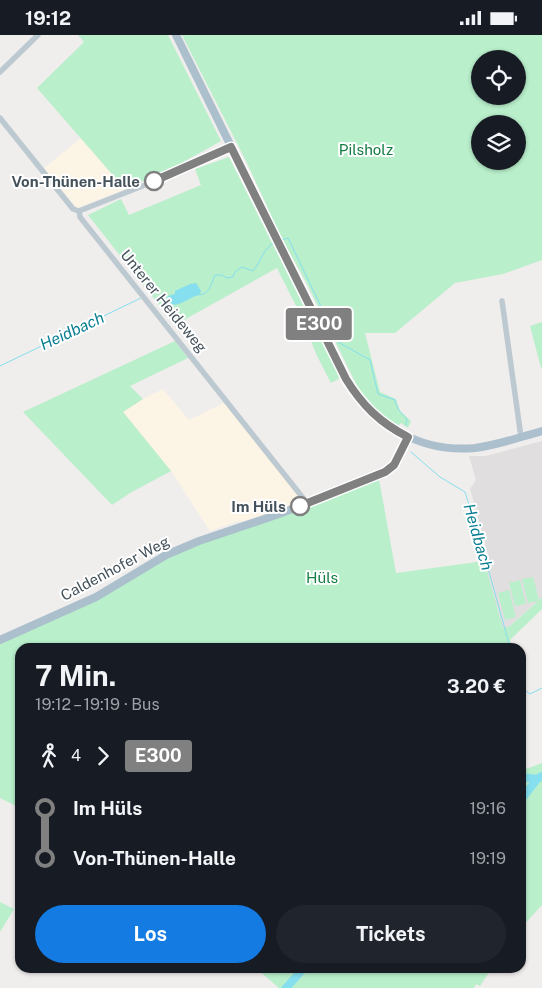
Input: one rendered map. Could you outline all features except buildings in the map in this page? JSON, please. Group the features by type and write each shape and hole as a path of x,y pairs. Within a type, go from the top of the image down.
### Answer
{"main road":[{"path":"176,35 346,379 367,408 383,422 408,437 436,446 464,449 486,446 542,431"},
{"name":"Caldenhofer Weg","path":"0,641 96,597 166,555 385,472 394,465 408,437"}],"street":[{"path":"0,72 38,35"},
{"name":"Unterer Heideweg","path":"0,118 73,209 79,211 80,217 307,503"},
{"path":"79,211 145,185 231,147"},
{"path":"502,301 521,437"}],"shaded area":[{"path":"81,138 125,189 77,208 44,168"},
{"path":"163,389 189,420 226,402 298,495 297,502 268,514 241,522 238,521 210,531 171,471 123,412"},
{"path":"542,441 542,597 510,626 503,629 484,561 489,558 470,489 476,480 469,456 486,456"}],"green space":[{"path":"78,35 168,35 221,141 169,170 125,189 37,88 84,42"},
{"name":"Pilsholz","path":"182,35 542,35 542,260 503,274 455,283 395,333 365,333 380,392 396,399 400,411 411,421 408,428 401,423 398,426 386,418 358,388 306,282 282,239 248,165"},
{"path":"229,157 340,378 331,383 277,268 175,325 88,215 121,199 129,215 201,185 195,169"},
{"path":"542,322 542,367 541,368 530,326"},
{"path":"175,341 188,358 130,386 143,399 123,412 171,471 112,505 23,412"},
{"name":"Hüls","path":"379,479 396,573 484,561 503,628 510,626 538,601 528,603 522,579 533,577 539,600 542,597 542,609 510,640 511,643 15,643 15,806 0,798 0,644 166,558 199,543"},
{"path":"520,580 526,604 515,606 509,583"},
{"path":"509,590 516,617 505,620 498,593"},
{"path":"542,763 542,905 526,923 526,769"},
{"path":"0,902 14,909 0,932"},
{"path":"262,973 489,973 480,986 476,984 474,988 279,988"}],"water":[{"path":"196,283 201,291 200,294 180,304 168,303 168,296 175,294 175,291"}],"waterway":[{"name":"Heidbach","path":"282,240 288,238 338,342 370,360 378,394 395,400 398,408 407,419 406,425"},
{"name":"Heidbach","path":"195,295 207,292 215,275 222,275 227,278 233,277 235,272 242,267 253,271 268,247 276,242"},
{"name":"Heidbach","path":"160,297 167,299"},
{"name":"Heidbach","path":"0,366 141,298"},
{"name":"Heidbach","path":"411,452 440,477 465,492 509,643"},
{"name":"Heidbach","path":"526,691 530,694 542,688"},
{"path":"526,793 537,779 542,776"},
{"path":"526,778 537,779"},
{"path":"286,988 300,973"}],"bus line":[{"name":"E300","path":"154,181 231,147 346,379 374,415 408,437 394,465 381,475 348,486 300,506"}],"place":[{"name":"Von-Thünen-Halle","path":"154,181"},
{"name":"Im Hüls","path":"300,506"}]}
